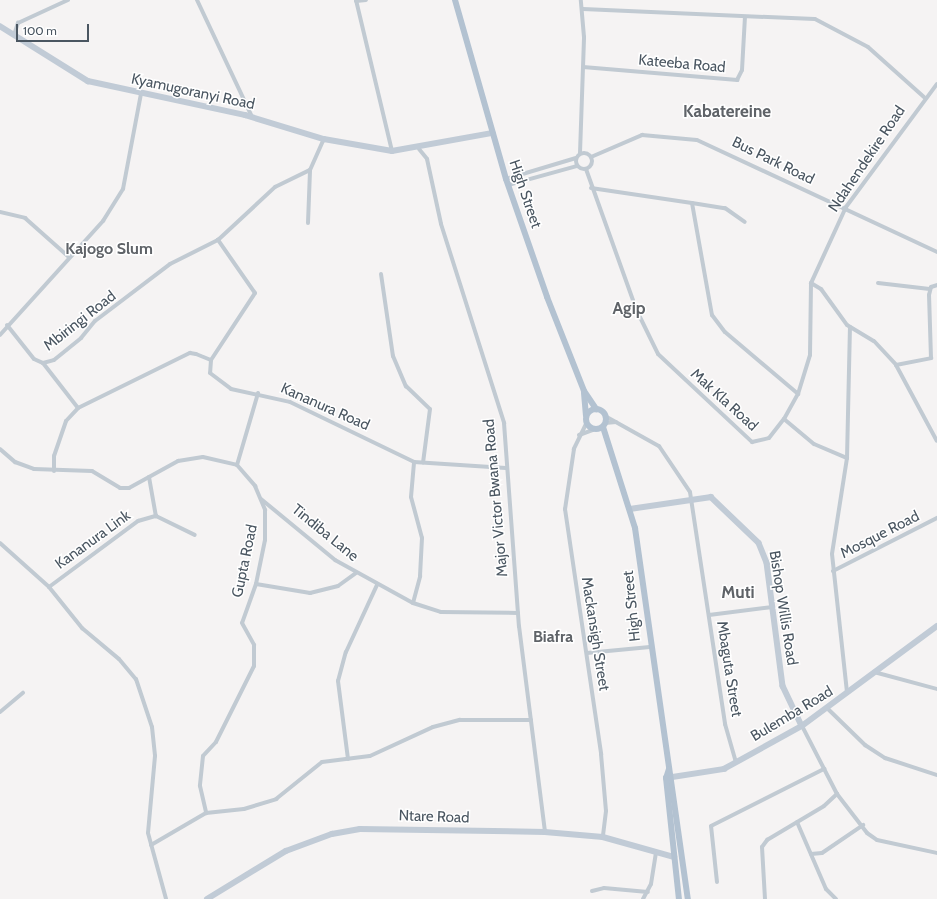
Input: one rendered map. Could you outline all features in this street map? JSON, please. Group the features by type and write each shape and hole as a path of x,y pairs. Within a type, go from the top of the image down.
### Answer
{"main road":[{"name":"High Street","path":"454,0 507,182 584,392 596,409"},
{"name":"Kyamugoranyi Road","path":"0,26 88,81 140,94 252,117 324,138 392,151 419,149 492,133"},
{"name":"High Street","path":"584,392 586,415"},
{"path":"596,409 606,416 604,425 594,430 586,424 586,415 596,409"},
{"name":"High Street","path":"604,425 606,443 630,509 644,585 650,647 688,899"},
{"name":"High Street","path":"594,430 606,443"},
{"name":"Bishop Willis Road","path":"630,509 692,498 714,498 759,543 767,563 783,686 802,726"},
{"name":"Bulemba Road","path":"669,777 717,771 802,726 937,626"},
{"name":"High Street","path":"669,777 674,857 679,899"},
{"name":"Ntare Road","path":"207,899 250,870 332,834 393,828 545,832 603,837 656,854 674,857"},
{"path":"678,890 686,889"}],"street":[{"path":"14,36 18,23 68,0"},
{"path":"197,0 252,117"},
{"path":"366,0 356,0 392,151"},
{"path":"507,182 576,158 580,153 583,67 583,9 580,0"},
{"path":"583,9 745,17 802,17 824,22 881,56 924,97"},
{"name":"Kateeba Road","path":"583,67 737,80 742,70 745,17"},
{"name":"Ndahendekire Road","path":"811,283 846,207 924,97 937,84"},
{"path":"0,334 103,221 126,183 140,94"},
{"name":"Bus Park Road","path":"591,157 642,135 697,140 846,207 883,229 937,252"},
{"path":"308,223 310,170 324,138"},
{"name":"Major Victor Bwana Road","path":"419,149 427,159 441,224 504,423 506,468 518,613 545,832"},
{"path":"507,182 577,166 586,169 591,157 580,153"},
{"path":"576,158 577,166"},
{"name":"Mak Kla Road","path":"586,169 591,188 636,309 658,354 752,442 769,438 784,419 814,444 846,458"},
{"name":"Mbiringi Road","path":"7,325 34,359 43,363 61,354 95,321 119,306 170,264 218,240 276,186 310,170"},
{"path":"591,188 725,208 745,222"},
{"path":"692,203 712,315 725,332 798,394"},
{"path":"0,212 25,218 69,257"},
{"path":"54,471 54,456 66,421 78,408 190,353 211,360 256,293 218,240"},
{"path":"382,274 392,356 406,386 430,409 423,463"},
{"path":"784,419 798,394 810,355 811,283 822,289 850,327 874,341 896,365 937,441"},
{"path":"878,283 930,289 937,285"},
{"path":"896,365 931,358 930,289"},
{"path":"847,694 833,571 846,458 850,327"},
{"name":"Kananura Road","path":"211,360 210,373 219,382 231,389 258,393 290,402 414,462 506,468"},
{"path":"43,363 78,408"},
{"path":"0,449 15,462 34,469 100,473 112,486 120,488 129,488 185,459 203,457 237,465 258,393"},
{"name":"Mbaguta Street","path":"606,416 646,437 666,453 692,498 725,724 736,762"},
{"path":"604,425 617,422"},
{"name":"Mackansigh Street","path":"586,424 579,435 564,509 587,653 603,773 606,811 603,837"},
{"path":"579,435 594,430"},
{"path":"413,603 420,576 422,538 411,497 414,462"},
{"name":"Gupta Road","path":"206,813 200,786 203,756 216,742 254,666 254,645 242,623 256,584 266,521 261,498 237,465"},
{"path":"150,477 156,516 196,535"},
{"name":"Tindiba Lane","path":"261,498 356,573 376,585 413,603 441,612 518,613"},
{"name":"Kananura Link","path":"50,587 121,531 156,516"},
{"name":"Mosque Road","path":"833,571 937,518"},
{"path":"0,543 50,587 82,628 128,668 146,702 155,756 147,825 166,899"},
{"path":"256,584 303,594 338,586 356,573"},
{"path":"348,759 338,682 346,652 376,585"},
{"path":"708,615 772,607"},
{"path":"587,653 650,647"},
{"path":"874,672 937,689"},
{"path":"0,712 23,693"},
{"path":"828,708 865,745 885,758 937,775"},
{"path":"151,845 206,813 244,809 276,799 311,768 322,762 370,756 433,727 460,720 531,720"},
{"path":"802,726 837,794 877,840 937,853"},
{"path":"716,882 711,826 824,769"},
{"path":"765,899 762,847 797,822 824,806 837,794"},
{"path":"797,822 826,889 836,899"},
{"path":"811,854 822,853 863,825"},
{"path":"643,899 648,892 656,854"},
{"path":"592,891 604,888 648,892"}],"district":[{"name":"Kabatereine","path":"727,112"},
{"name":"Kajogo Slum","path":"109,249"},
{"name":"Agip","path":"629,309"},
{"name":"Muti","path":"738,593"},
{"name":"Biafra","path":"553,637"}]}
